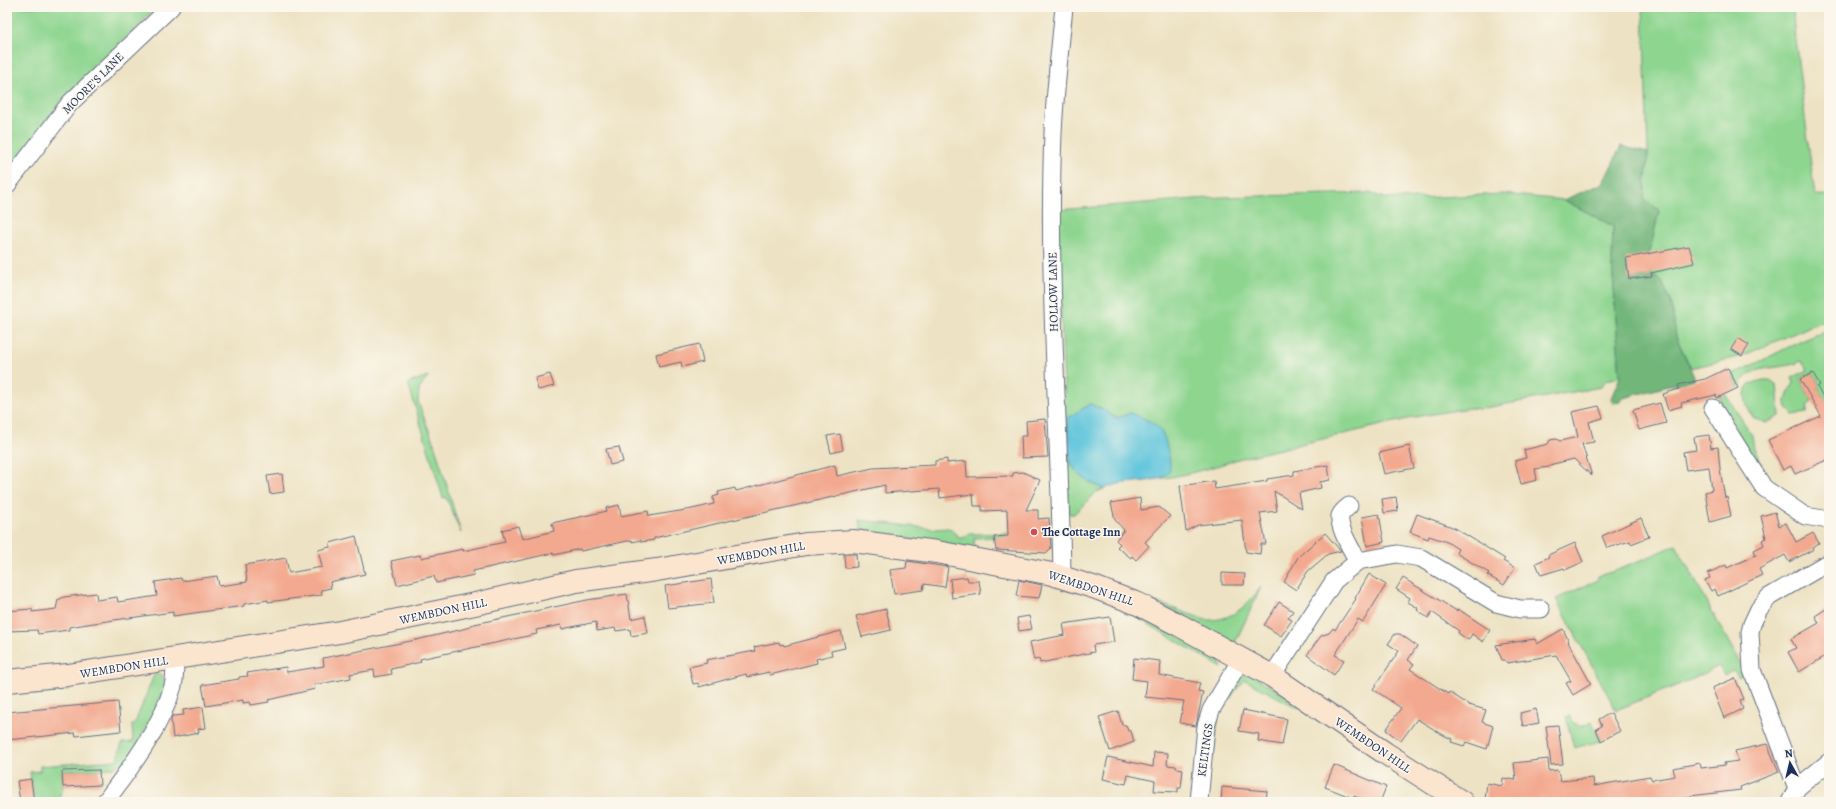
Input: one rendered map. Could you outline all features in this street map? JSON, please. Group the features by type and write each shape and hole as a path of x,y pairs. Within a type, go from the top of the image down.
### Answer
{"main road":[{"name":"WEMBDON HILL","path":"7,681 68,675 346,631 576,581 657,570 829,542 853,541 914,548 1062,577 1138,604 1272,676 1385,754 1462,802"}],"street":[{"name":"MOORE'S LANE","path":"7,185 70,103 171,7"},
{"name":"HOLLOW LANE","path":"1062,577 1055,378 1052,211 1056,95 1064,7"},
{"path":"1713,408 1764,488 1805,516 1829,520"},
{"path":"1349,506 1340,516 1341,524 1348,543 1358,560"},
{"path":"1272,676 1334,581 1358,560 1397,554 1421,558 1496,603 1520,610 1541,610"},
{"path":"1829,562 1769,597 1759,609 1750,632 1752,670 1794,795 1829,762"},
{"path":"105,802 125,774 161,716 173,685 175,659"},
{"name":"KELTINGS","path":"1198,802 1206,726 1211,710 1241,659"}],"green space":[{"path":"7,7 154,7 150,14 63,99 7,172"},
{"path":"1643,7 1793,7 1794,30 1815,196 1829,195 1829,318 1742,356 1691,368 1676,337 1671,301 1661,280 1652,276 1649,255 1659,211 1644,199 1648,153"},
{"path":"1621,146 1648,153 1644,199 1659,210 1649,255 1629,279 1652,276 1661,280 1671,301 1676,337 1695,379 1623,398 1621,402 1613,403 1611,398 1620,377 1612,260 1613,226 1564,200 1603,183"},
{"path":"1370,193 1384,198 1399,199 1502,194 1564,200 1613,226 1612,260 1620,377 1606,380 1601,387 1479,409 1470,408 1420,416 1238,459 1194,472 1150,480 1160,478 1170,464 1168,458 1136,416 1130,413 1116,417 1099,407 1068,418 1067,443 1071,462 1076,470 1082,477 1104,489 1097,492 1074,514 1069,514 1057,210 1221,197"},
{"path":"1821,333 1829,333 1829,406 1817,387 1820,385 1813,373 1800,379 1812,401 1808,404 1807,413 1793,415 1789,411 1786,399 1794,383 1792,378 1808,370 1801,361 1795,364 1767,368 1753,372 1746,377 1738,388 1733,377 1726,380 1728,376"},
{"path":"428,376 419,390 418,402 434,443 461,533 446,497 443,498 408,383"},
{"path":"1764,380 1770,380 1777,385 1780,416 1766,423 1754,418 1745,399 1747,388 1750,385"},
{"path":"1725,394 1752,435 1754,448 1766,474 1761,474 1724,407 1720,404 1720,396"},
{"path":"859,520 935,529 949,528 960,538 963,538 969,534 1019,533 1019,536 974,538 975,549 861,532"},
{"path":"1676,545 1746,674 1738,677 1734,671 1724,676 1719,666 1693,679 1616,710 1556,599 1598,580 1598,576 1621,569"},
{"path":"1261,587 1235,643 1153,601 1206,620 1215,620 1224,618 1238,611"},
{"path":"1125,607 1219,659 1222,668 1123,609"},
{"path":"158,674 164,678 165,690 136,748 127,761 119,766 99,770 62,771 63,787 59,798 34,802 30,772 40,771 40,766 117,760 122,743 133,742 132,725 135,723 154,675"},
{"path":"1250,674 1300,705 1298,708 1245,680 1235,691 1225,707 1222,705 1236,682 1245,675"},
{"path":"67,683 69,690 34,695 33,687"},
{"path":"1570,716 1571,721 1581,727 1592,722 1601,741 1574,748 1566,717"},
{"path":"1214,719 1218,720 1213,758 1208,757"}],"water":[{"path":"1090,404 1105,410 1114,418 1119,418 1130,413 1154,424 1165,439 1170,459 1170,468 1166,475 1154,480 1124,483 1113,485 1104,489 1080,475 1070,461 1068,418"}],"building":[{"path":"1689,246 1694,263 1651,273 1652,276 1629,279 1626,258"},
{"path":"1738,338 1749,345 1742,356 1731,349"},
{"path":"699,344 703,362 682,367 681,362 659,367 656,354"},
{"path":"1728,368 1738,388 1717,398 1716,395 1681,403 1682,406 1668,410 1663,394 1679,389 1678,385 1705,379"},
{"path":"1813,373 1820,385 1817,387 1829,406 1829,459 1795,474 1791,466 1783,470 1768,440 1821,416 1800,379"},
{"path":"550,374 554,386 538,390 535,378"},
{"path":"1660,403 1666,423 1639,430 1633,410"},
{"path":"1599,406 1603,418 1589,422 1594,442 1582,444 1592,476 1574,459 1553,464 1549,467 1535,469 1537,480 1521,484 1515,461 1526,458 1524,450 1548,444 1550,440 1556,439 1560,441 1578,437 1572,412"},
{"path":"1045,419 1048,457 1022,458 1021,436 1027,436 1026,421"},
{"path":"840,434 843,450 831,453 827,436"},
{"path":"1709,435 1711,448 1718,447 1725,498 1727,497 1731,516 1710,522 1705,492 1712,490 1709,467 1686,470 1683,452 1696,450 1694,437"},
{"path":"1409,446 1414,468 1384,474 1379,453"},
{"path":"619,447 623,462 610,465 606,449"},
{"path":"947,459 947,463 966,461 967,477 1013,476 1013,473 1023,472 1040,480 1026,510 1038,510 1038,519 1049,518 1051,548 1046,553 996,550 994,537 1008,536 1007,510 982,511 982,506 974,506 973,494 940,498 939,489 885,493 885,485 654,538 654,540 632,542 632,540 581,551 580,549 554,555 553,553 473,571 474,575 436,583 434,576 397,585 391,561 420,555 421,558 463,549 463,551 505,542 502,530 518,526 522,539 554,531 552,523 607,511 606,508 619,505 621,516 648,511 649,516 692,509 714,504 713,497 719,495 718,492 735,488 736,491 835,465 837,476 873,468 935,465 935,461"},
{"path":"1328,465 1330,480 1320,482 1321,488 1299,493 1302,509 1274,491 1277,511 1260,513 1266,544 1261,544 1260,554 1246,552 1242,520 1198,525 1186,531 1180,486 1214,481 1215,489 1267,481 1267,479 1294,475 1294,471"},
{"path":"282,474 284,492 270,494 267,476"},
{"path":"1396,497 1398,511 1384,513 1382,499"},
{"path":"1140,498 1141,510 1159,507 1170,516 1145,542 1149,546 1136,560 1117,547 1120,544 1116,540 1124,530 1115,520 1111,503"},
{"path":"1775,512 1779,526 1786,523 1796,542 1813,533 1819,543 1813,547 1814,549 1789,562 1785,555 1759,569 1762,575 1718,596 1715,589 1711,591 1705,580 1710,578 1708,573 1726,565 1727,568 1756,555 1754,550 1764,545 1762,540 1766,538 1761,516"},
{"path":"1379,514 1384,542 1367,546 1362,517"},
{"path":"1417,514 1455,528 1505,559 1503,561 1515,568 1504,585 1487,575 1489,573 1456,553 1458,549 1447,542 1429,536 1428,539 1410,532"},
{"path":"1641,518 1649,537 1631,544 1630,541 1607,548 1602,536"},
{"path":"1325,533 1341,551 1328,554 1308,571 1296,590 1284,582 1298,557"},
{"path":"356,536 365,574 330,582 331,588 321,590 322,595 268,602 268,600 244,604 244,606 173,616 173,612 100,622 69,627 69,630 38,634 37,630 7,631 7,611 32,609 32,612 56,609 58,600 64,597 96,593 97,600 117,597 118,602 157,596 155,582 181,578 182,581 217,576 219,586 247,582 245,565 286,558 289,573 322,567 318,550 330,547 330,543"},
{"path":"1575,543 1583,562 1565,570 1564,568 1541,575 1536,563 1549,557 1548,555"},
{"path":"844,554 856,554 857,567 845,568"},
{"path":"907,561 948,567 945,587 924,584 923,590 894,594 890,570 906,568"},
{"path":"1222,573 1245,574 1244,585 1222,585"},
{"path":"1369,574 1386,585 1363,622 1358,619 1335,655 1344,660 1334,675 1307,655 1321,636 1329,633 1333,628 1335,630 1356,599 1355,598"},
{"path":"967,577 968,581 979,581 981,594 952,598 950,579"},
{"path":"1403,578 1457,611 1458,609 1490,630 1483,642 1472,634 1468,640 1458,633 1459,631 1432,612 1428,618 1417,610 1418,608 1408,602 1410,598 1396,589"},
{"path":"711,579 714,603 668,608 665,586"},
{"path":"1019,580 1042,585 1039,598 1016,596"},
{"path":"627,594 631,619 645,616 648,633 631,636 630,629 616,631 615,628 597,631 596,622 562,629 561,625 536,630 537,634 420,659 421,662 391,669 392,674 375,677 374,670 350,674 351,678 314,685 315,689 268,700 269,702 251,705 250,702 243,703 243,700 206,706 202,685 239,679 239,677 248,676 247,673 286,667 287,672 324,666 323,658 416,640 470,627 470,625 587,600"},
{"path":"1279,602 1293,611 1288,618 1292,620 1281,636 1264,625"},
{"path":"1829,607 1829,654 1799,672 1788,652 1796,648 1791,639 1819,623 1815,616"},
{"path":"886,609 891,630 862,637 856,616"},
{"path":"1029,616 1032,629 1019,631 1017,618"},
{"path":"1110,617 1114,642 1093,645 1094,652 1040,663 1039,659 1034,660 1030,642 1065,635 1063,624"},
{"path":"1563,629 1568,642 1591,684 1573,695 1566,683 1571,681 1556,655 1507,663 1505,660 1502,660 1496,645 1535,639 1537,644"},
{"path":"841,631 845,648 831,651 832,655 816,659 817,663 770,675 769,672 747,677 746,674 699,687 698,683 693,684 689,667 707,663 706,660 755,651 754,647 779,642 780,645 783,644 784,646"},
{"path":"1395,634 1400,634 1417,646 1408,660 1414,664 1410,669 1448,694 1449,692 1469,705 1486,710 1482,722 1493,726 1487,749 1466,742 1464,746 1451,742 1452,739 1417,719 1401,741 1386,730 1401,708 1373,689 1399,651 1388,644"},
{"path":"1134,658 1160,661 1159,675 1200,683 1198,691 1203,692 1196,726 1180,723 1184,701 1145,697 1147,681 1132,679"},
{"path":"1735,678 1744,699 1740,701 1743,709 1724,718 1712,688"},
{"path":"118,702 121,731 76,736 75,733 7,740 7,712"},
{"path":"203,707 206,728 198,729 199,733 173,738 172,716 184,715 183,710"},
{"path":"1536,709 1539,723 1523,726 1520,713"},
{"path":"1243,710 1287,719 1282,745 1258,741 1259,734 1239,731"},
{"path":"1118,711 1122,725 1126,725 1128,731 1131,731 1134,742 1110,751 1099,717"},
{"path":"1611,713 1620,731 1601,741 1596,729 1602,726 1599,719"},
{"path":"1558,725 1563,764 1551,765 1546,726"},
{"path":"1767,744 1779,772 1740,787 1741,790 1690,796 1691,797 1663,802 1497,802 1485,800 1487,783 1502,786 1503,778 1516,780 1514,763 1548,759 1549,771 1558,770 1560,781 1593,778 1594,786 1650,776 1652,780 1675,776 1673,768 1700,763 1701,768 1725,765 1724,763 1738,761 1735,751"},
{"path":"1154,752 1168,753 1167,765 1176,766 1176,768 1183,769 1181,788 1178,788 1178,792 1154,791 1155,781 1128,775 1126,784 1103,779 1108,757 1153,767"},
{"path":"1334,765 1386,787 1380,802 1369,802 1354,796 1353,798 1325,787"},
{"path":"99,770 100,785 63,787 62,771"},
{"path":"31,779 34,802 20,802 17,781"},
{"path":"1222,787 1267,791 1266,802 1221,802"}],"place":[{"name":"The Cottage Inn","path":"1034,532"}]}
